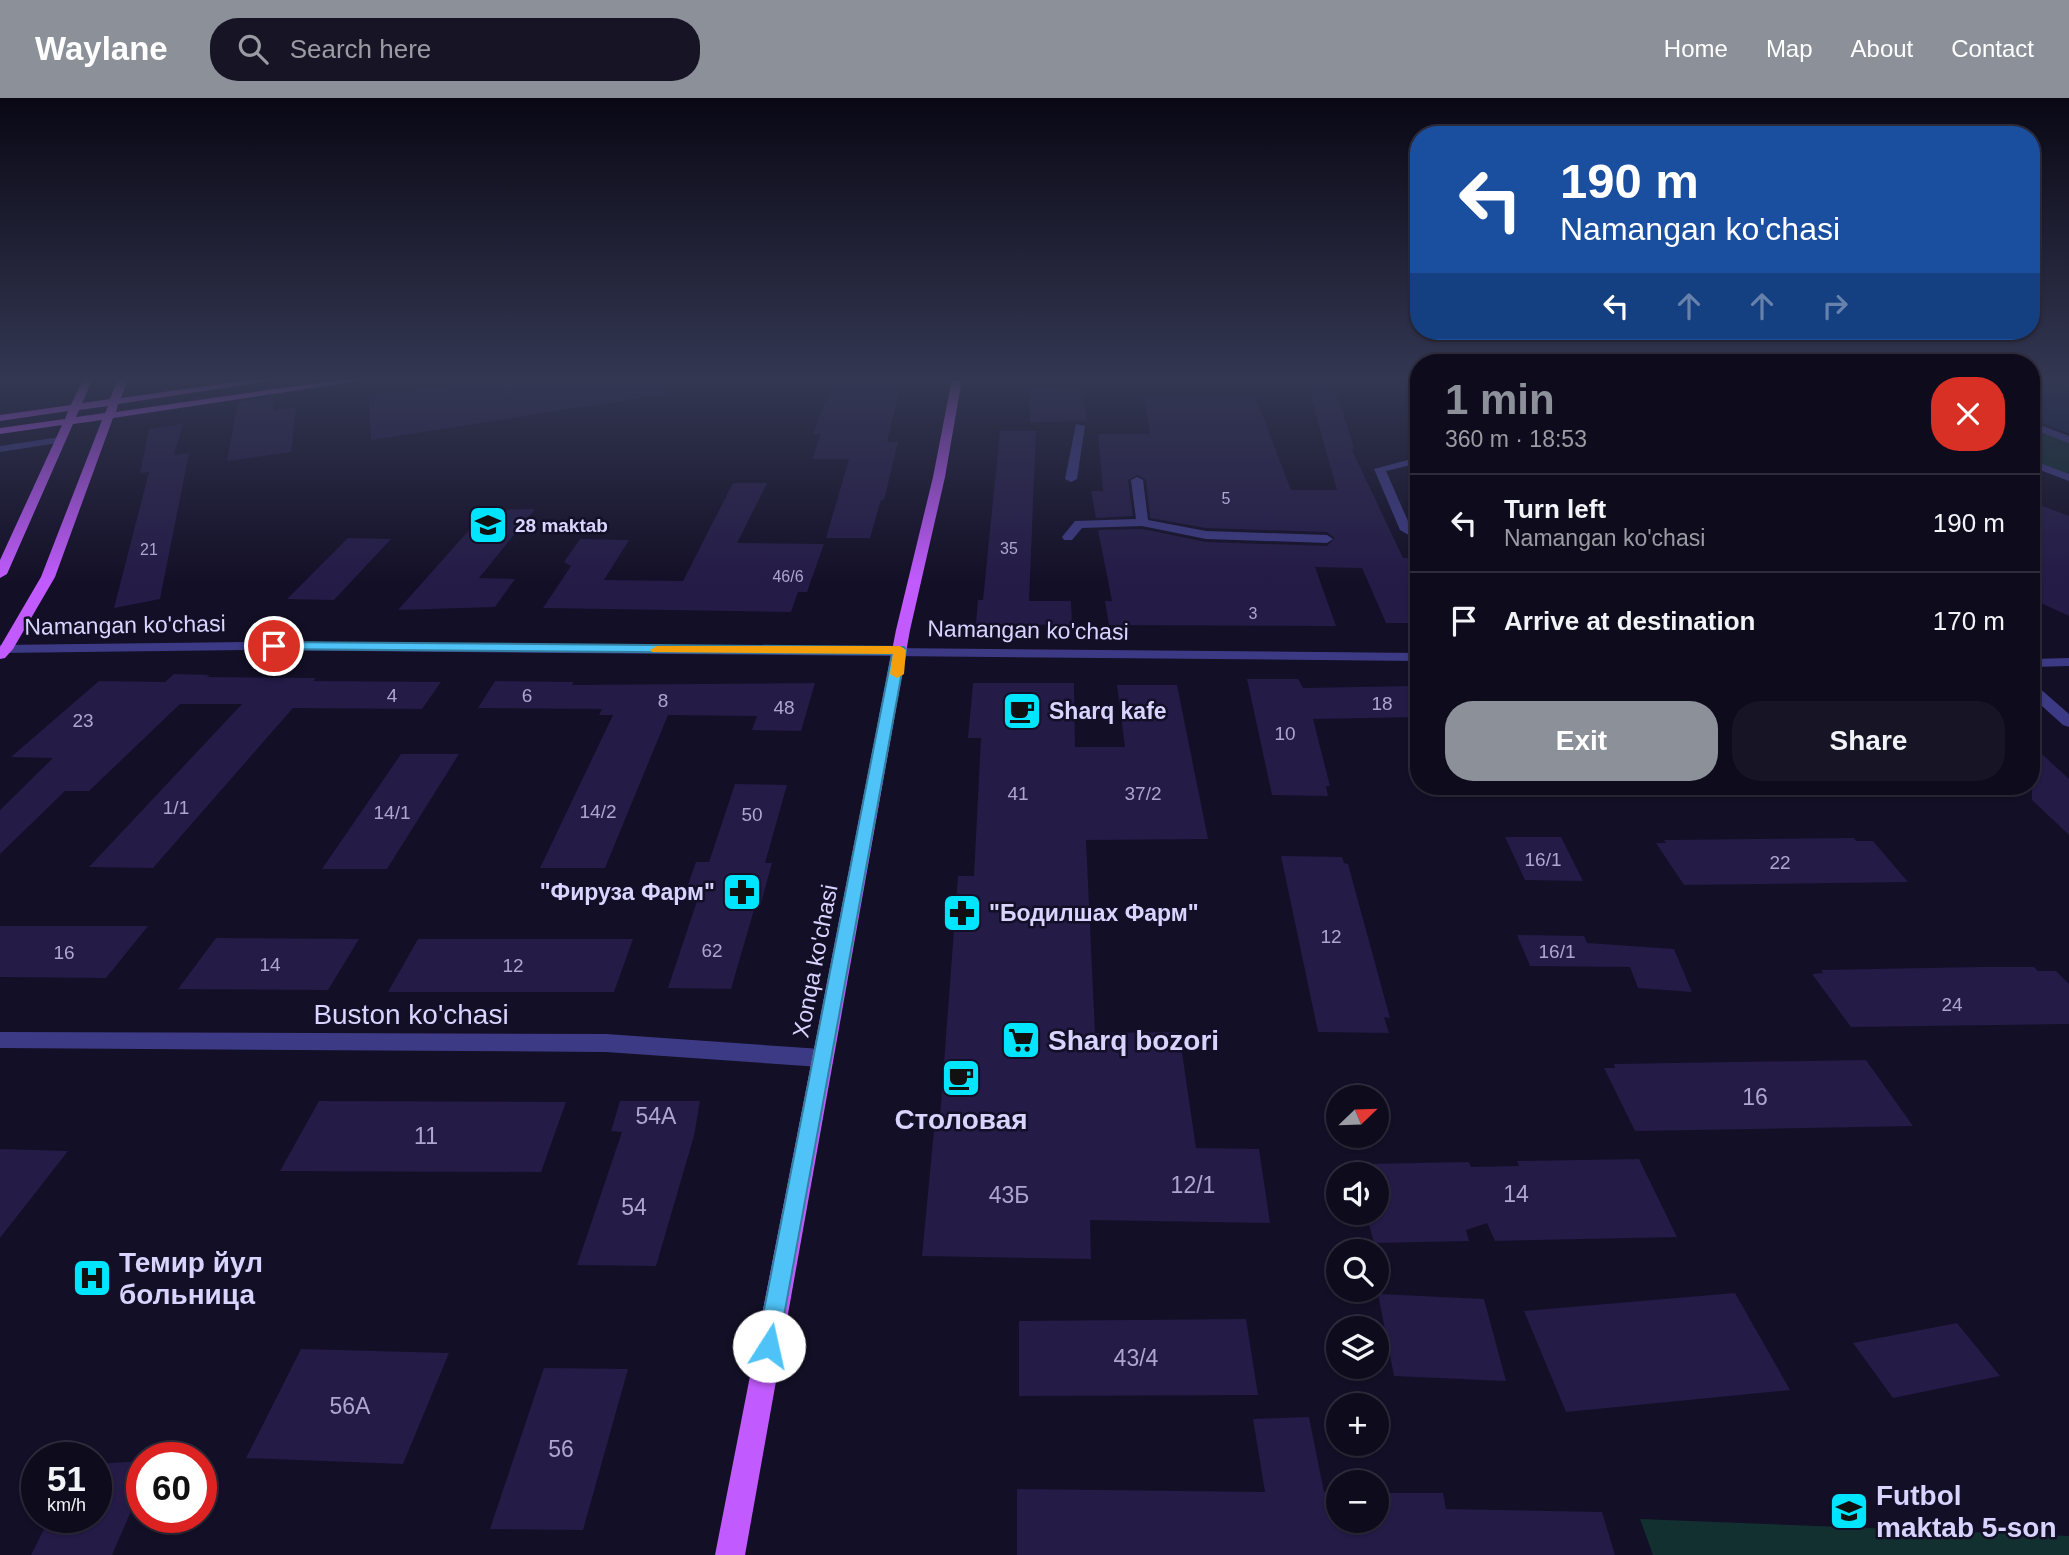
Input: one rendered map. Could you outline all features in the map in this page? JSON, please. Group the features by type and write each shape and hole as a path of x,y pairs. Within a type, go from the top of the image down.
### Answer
{"main road":[{"path":"0,574 57,447"},
{"path":"2,651 48,578 99,447"},
{"name":"Xonqa ko'chasi","path":"730,1555 821,1058 900,650 945,447"}],"street":[{"path":"1071,479 1076,447"},
{"path":"1410,462 1380,469 1406,530 1410,532"},
{"path":"2040,466 2069,478"},
{"path":"1137,480 1142,522"},
{"path":"1068,537 1079,524 1142,522 1206,536 1327,539"},
{"name":"Namangan ko'chasi","path":"2,651 260,646 1410,657"},
{"path":"2040,663 2069,662"},
{"path":"2040,696 2069,722"},
{"name":"Buston ko'chasi","path":"0,1040 606,1043 821,1058"}],"green space":[{"path":"2040,447 2069,447 2069,480 2040,470"},
{"path":"1640,1519 2069,1536 2069,1555 1653,1555"}],"building":[{"path":"145,447 176,447 174,455 189,453 160,599 114,608 149,472 140,473"},
{"path":"230,447 292,447 291,452 227,461"},
{"path":"816,447 897,447 884,500 881,500 870,538 826,538 849,459 812,459"},
{"path":"998,447 1035,447 1029,601 1071,601 1072,625 976,624 978,600 983,600"},
{"path":"1099,447 1275,447 1291,490 1337,490 1325,447 1354,447 1355,451 1351,448 1403,558 1410,558 1410,623 1386,623 1362,568 1315,567 1336,626 1109,625 1105,601 1112,601 1098,530 1142,529 1206,542 1327,546 1335,538 1327,532 1206,528 1150,518 1146,480 1138,475 1128,480 1133,516 1096,518 1091,491 1103,491"},
{"path":"733,483 767,483 737,543 824,544 807,592 798,592 791,612 543,608 571,566 564,562 580,539 629,540 604,580 683,581"},
{"path":"2040,505 2069,516 2069,616 2040,603"},
{"path":"535,509 479,578 515,579 495,607 398,610 487,510"},
{"path":"348,538 391,539 334,600 287,599"},
{"path":"174,674 316,678 313,681 441,682 422,709 293,708 153,868 89,867 242,704 180,704 89,791 65,791 0,854 0,810 53,758 11,757 99,681 165,682"},
{"path":"1247,679 1298,679 1303,688 1410,686 1410,717 1313,719 1330,786 1326,786 1328,796 1272,795"},
{"path":"495,681 574,682 572,685 815,683 801,731 752,730 757,716 668,715 605,868 540,868 613,715 599,715 602,709 478,708"},
{"path":"973,683 1074,683 1075,747 1125,747 1117,685 1177,685 1208,839 1086,840 1095,1033 1179,1032 1196,1148 1259,1149 1270,1223 1090,1220 1091,1259 922,1256 934,1130 939,1130 958,876 974,876 981,738 968,738"},
{"path":"2040,752 2069,779 2069,835 2032,800 2032,795 2040,795"},
{"path":"401,754 459,754 387,869 322,869"},
{"path":"735,784 787,785 765,863 772,863 761,903 756,903 731,989 668,988 697,901 682,901 696,862 709,862"},
{"path":"1505,837 1561,837 1583,881 1525,880"},
{"path":"1854,838 1856,841 1873,841 1908,882 1684,885 1656,843 1666,843 1664,840"},
{"path":"1281,856 1342,857 1344,863 1348,864 1390,1018 1384,1017 1389,1033 1318,1032"},
{"path":"0,926 148,926 106,978 0,977"},
{"path":"1517,935 1584,936 1587,943 1674,949 1692,992 1638,988 1630,967 1530,966"},
{"path":"216,938 359,939 328,990 178,989"},
{"path":"418,939 633,939 614,992 388,992"},
{"path":"2034,967 2038,971 2056,971 2069,984 2069,1024 1851,1027 1812,974 1823,973 1821,970"},
{"path":"1866,1060 1913,1126 1635,1131 1604,1068 1615,1068 1614,1064"},
{"path":"319,1101 566,1102 541,1172 280,1171"},
{"path":"620,1101 700,1101 694,1136 656,1266 577,1265 622,1132 611,1131"},
{"path":"0,1149 68,1151 0,1238"},
{"path":"1639,1159 1677,1237 1495,1241 1487,1223 1466,1230 1469,1241 1389,1243 1389,1239 1373,1239 1369,1225 1389,1225 1389,1164 1469,1162 1471,1167 1519,1166 1517,1161"},
{"path":"1735,1293 1790,1390 1566,1412 1524,1311"},
{"path":"1389,1295 1484,1299 1506,1381 1394,1376 1389,1350 1389,1316 1382,1316 1380,1302 1389,1302"},
{"path":"1246,1319 1258,1395 1019,1396 1019,1321"},
{"path":"1957,1323 2000,1376 1893,1398 1853,1343"},
{"path":"301,1349 449,1353 403,1464 246,1458"},
{"path":"544,1368 628,1369 583,1530 490,1529"},
{"path":"1309,1417 1326,1492 1326,1533 1389,1533 1389,1493 1443,1493 1446,1509 1602,1512 1615,1555 1017,1555 1017,1489 1265,1492 1253,1419"},
{"path":"126,1462 126,1523 112,1555 31,1555 42,1533 112,1533 112,1463"}],"slow traffic":[{"path":"657,650 900,650 897,674"}],"place":[{"name":"28 maktab","path":"488,525"},
{"name":"Sharq kafe","path":"1022,711"},
{"name":"\"Фируза Фарм\"","path":"742,892"},
{"name":"\"Бодилшах Фарм\"","path":"962,913"},
{"name":"Sharq bozori","path":"1021,1040"},
{"name":"Столовая","path":"961,1078"},
{"name":"Темир йул больница","path":"92,1278"},
{"name":"Futbol maktab 5-son","path":"1849,1511"}],"route":[{"path":"274,646 900,650 821,1058 769,1346"}]}
